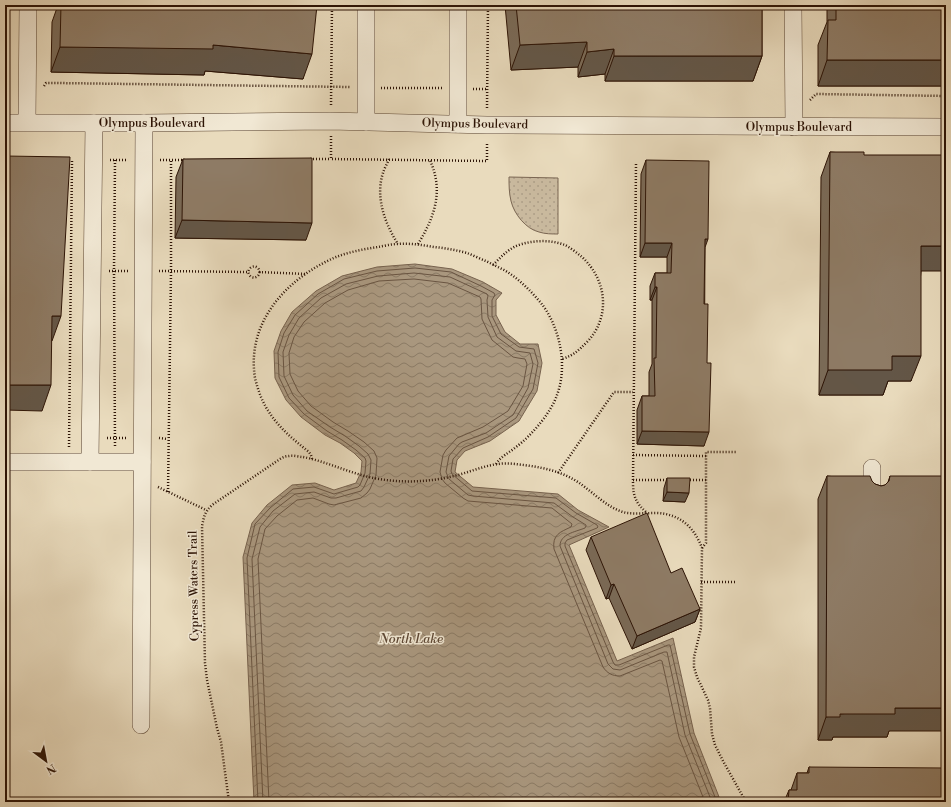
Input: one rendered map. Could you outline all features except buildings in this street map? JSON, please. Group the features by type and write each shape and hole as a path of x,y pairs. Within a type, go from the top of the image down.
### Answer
{"street":[{"path":"27,122 28,5"},
{"path":"366,5 366,122"},
{"path":"458,5 458,124"},
{"path":"793,5 794,127"},
{"name":"Olympus Boulevard","path":"5,123 330,121 458,124 946,128"},
{"path":"90,462 94,123"},
{"path":"141,725 144,123"},
{"path":"5,462 142,462"},
{"path":"872,468 872,499"}],"path":[{"path":"331,105 332,5"},
{"path":"487,108 488,5"},
{"path":"42,88 46,83 458,88 487,90"},
{"path":"807,104 816,94 946,96"},
{"path":"331,142 332,159"},
{"path":"308,159 488,161 487,142"},
{"path":"389,159 382,174 380,187 381,207 392,234 398,244"},
{"path":"65,160 72,160 69,462"},
{"path":"94,160 188,160"},
{"path":"115,160 115,462"},
{"path":"168,492 172,160"},
{"path":"418,244 431,221 436,203 437,189 435,174 430,160"},
{"path":"636,164 633,495 640,506 648,513"},
{"path":"493,265 507,251 522,244 537,241 551,242 566,246 590,264 598,278 602,290 602,317 590,339 570,356 562,359"},
{"path":"312,459 309,452 287,434 277,423 261,398 256,384 254,370 254,354 260,327 268,311 278,298 306,274 320,265 354,251 398,244 418,244 446,248 469,254 504,270 517,278 544,306 557,333 562,359 562,374 557,395 538,426 517,447 500,458 496,464"},
{"path":"259,272 256,277 253,278 248,272 250,268 254,267 257,268 259,272 306,274"},
{"path":"558,473 614,392 633,392"},
{"path":"69,438 90,437 168,439"},
{"path":"702,548 706,543 706,452 736,452"},
{"path":"633,455 706,456"},
{"path":"142,484 152,484 206,510 212,504 280,459 287,456 329,463 347,471 378,479 406,482 453,476 496,464 513,464 535,466 571,478 609,505 626,513 660,513 682,520 691,528 702,548 701,628 694,657 694,666 697,677 708,700 712,734 715,745 746,802"},
{"path":"633,480 677,480"},
{"path":"684,480 706,480"},
{"name":"Cypress Waters Trail","path":"206,510 202,526 205,663 208,686 221,742 229,802"},
{"path":"701,582 735,582"}],"shaded area":[{"path":"509,177 558,178 558,234 544,233 534,230 521,220 511,201 509,192"}],"water":[{"name":"North Lake","path":"415,264 452,269 483,282 502,293 496,300 496,315 505,332 520,344 538,344 542,363 537,391 519,421 490,441 465,451 457,460 455,472 473,487 558,494 578,510 609,527 569,545 617,661 673,638 694,733 721,802 254,802 243,557 252,523 267,505 292,485 315,483 334,490 356,483 361,472 362,461 354,453 325,435 301,417 286,400 275,378 274,351 281,331 292,312 316,291 342,276 377,267"}]}
